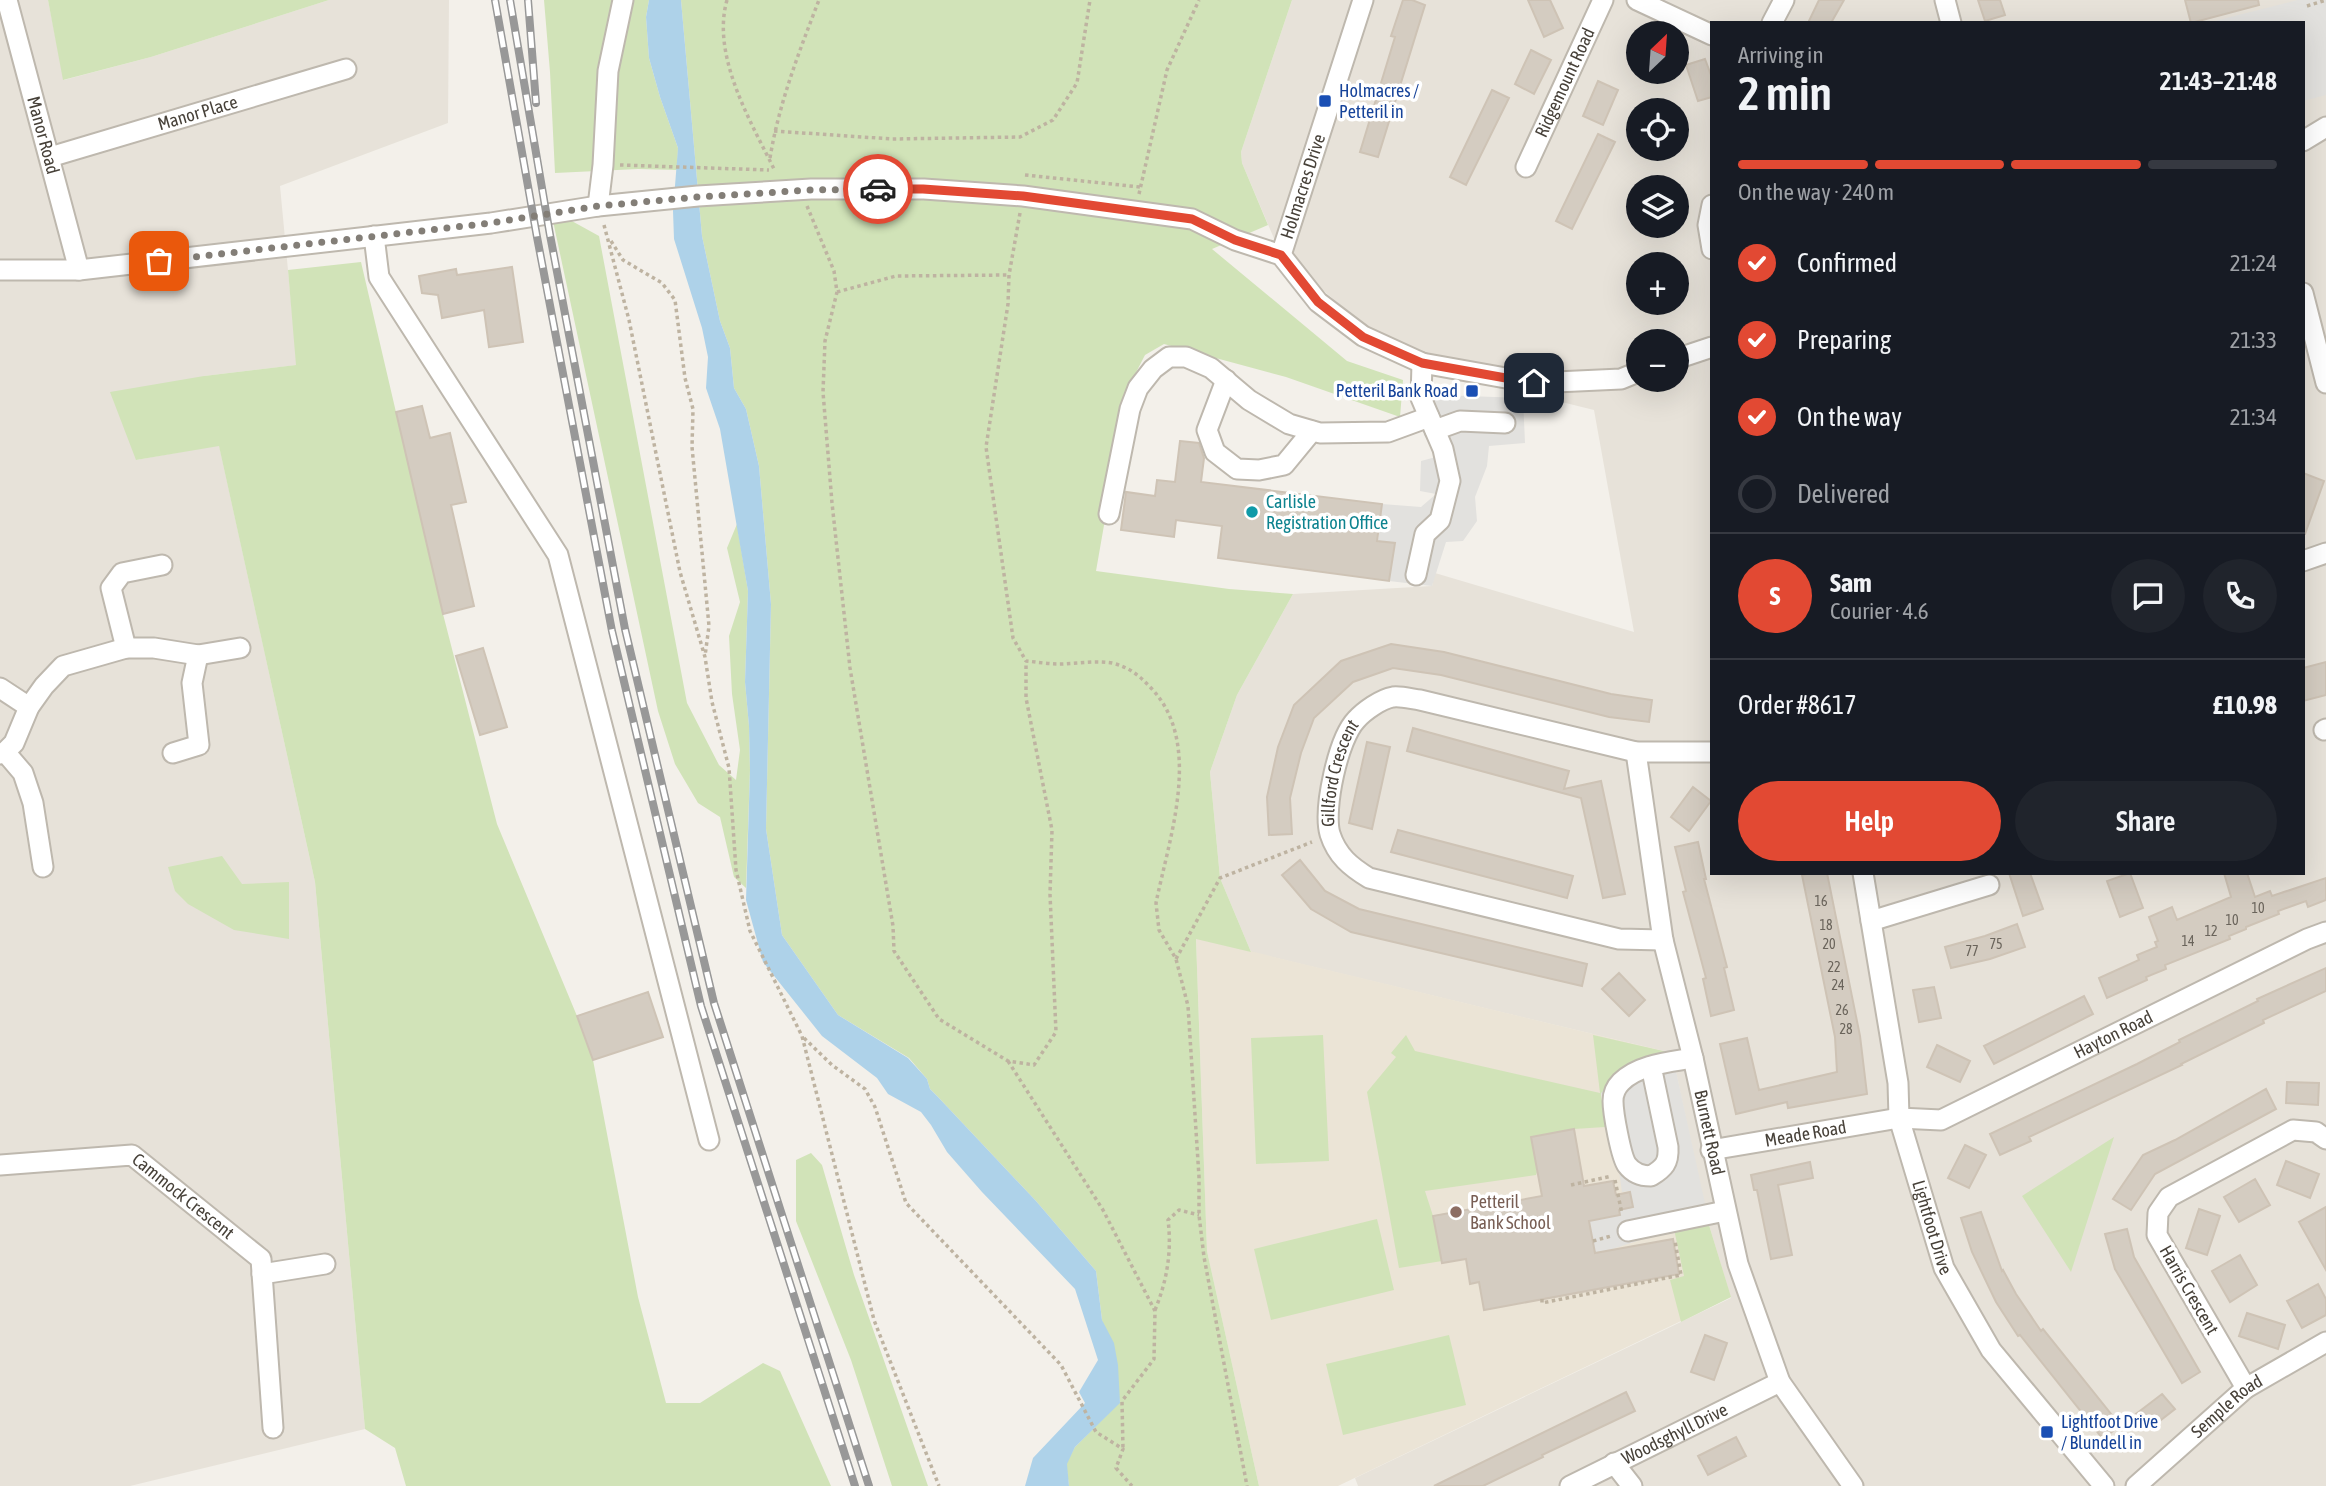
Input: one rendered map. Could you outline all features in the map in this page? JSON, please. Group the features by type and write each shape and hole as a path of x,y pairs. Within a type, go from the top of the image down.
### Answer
{"street":[{"name":"Manor Road","path":"7,0 79,270"},
{"path":"598,206 608,71 623,0"},
{"name":"Holmacres Drive","path":"1281,255 1363,0"},
{"name":"Ridgemount Road","path":"1526,167 1604,0"},
{"path":"1637,0 1710,34"},
{"path":"1773,21 1784,0"},
{"path":"1945,0 1950,21"},
{"name":"Manor Place","path":"50,157 346,69"},
{"path":"2305,140 2326,127"},
{"path":"0,270 79,270 491,223 598,206 698,197 800,191 923,189 1023,196 1192,219 1235,240 1281,255 1318,302 1363,337 1422,363 1534,383 1626,377"},
{"path":"1710,215 1710,234"},
{"path":"374,236 379,277 558,555 709,1140"},
{"path":"2305,310 2311,363 2326,383"},
{"path":"1689,355 1710,348"},
{"path":"1109,514 1130,409 1138,388 1153,369 1169,357 1186,357 1211,368 1250,400 1289,424 1312,431 1347,434 1388,432 1432,423 1460,421 1505,423"},
{"path":"1416,575 1425,534 1440,520 1450,481 1443,449 1421,398 1422,363"},
{"path":"1226,380 1207,430 1214,452 1237,469 1259,470 1284,465 1312,431"},
{"path":"2305,560 2326,553"},
{"path":"126,648 111,588 122,573 162,565"},
{"path":"43,867 33,803 23,773 3,753 14,743 29,707 44,686 63,666 126,648 154,648 198,655 240,648"},
{"path":"173,753 199,745 192,683 198,655"},
{"path":"0,688 29,707"},
{"name":"Gillford Crescent","path":"1663,940 1619,939 1368,878 1340,856 1331,835 1328,799 1345,739 1355,721 1371,708 1393,697 1420,700 1636,752 1710,752"},
{"name":"Burnett Road","path":"1636,752 1663,940 1693,1058 1724,1211 1738,1264 1780,1382 1853,1486"},
{"name":"Lightfoot Drive","path":"1863,875 1898,1083 1899,1118 1944,1268 1991,1350 2104,1486"},
{"path":"1871,921 1989,885"},
{"name":"Hayton Road","path":"1899,1118 1941,1120 2306,939 2326,932"},
{"path":"1651,1066 1669,1160 1662,1170 1651,1176 1632,1171 1625,1163 1613,1102 1615,1091 1630,1075 1651,1066 1693,1058"},
{"name":"Meade Road","path":"1712,1150 1899,1118"},
{"name":"Harris Crescent","path":"2246,1388 2157,1235 2158,1213 2169,1197 2293,1130 2316,1132 2326,1139"},
{"name":"Cammock Crescent","path":"0,1165 132,1155 261,1259 273,1428"},
{"path":"1628,1231 1724,1211"},
{"path":"262,1274 325,1264"},
{"name":"Semple Road","path":"2136,1486 2246,1388 2326,1342"},
{"name":"Woodsghyll Drive","path":"1570,1486 1780,1382"},
{"path":"1614,1463 1632,1486"}],"path":[{"path":"727,0 724,51 741,101 775,170"},
{"path":"769,160 790,74 819,0"},
{"path":"774,131 892,139 1020,137 1053,120 1077,83 1090,0"},
{"path":"1136,210 1167,70 1199,0"},
{"path":"2308,6 2326,0"},
{"path":"800,191 834,271 837,292 825,341 823,392 832,503 849,668 893,926 894,951 939,1019 1008,1061 1034,1065 1056,1032 1050,894 1052,830 1026,698 1026,661 1013,638 986,447 1008,304 1009,275 1023,196"},
{"path":"598,206 629,320 680,572 705,657 712,702 729,768 736,870 750,931 802,1036 874,1320 939,1486"},
{"path":"608,237 623,260 662,283 676,300 685,378 693,409 692,447 709,626 705,657"},
{"path":"837,292 896,276 1009,275"},
{"path":"1026,661 1058,664 1112,663 1137,673 1167,709 1180,756 1180,789 1156,903 1156,915 1159,930 1175,959 1188,1006 1199,1215 1209,1286 1247,1486"},
{"path":"1175,959 1220,878 1331,835"},
{"path":"802,1036 832,1065 865,1089 874,1107 906,1203 1061,1365 1096,1432 1118,1443 1123,1449"},
{"path":"1008,1061 1104,1210 1155,1311"},
{"path":"1572,1185 1614,1175 1628,1231"},
{"path":"1132,1486 1116,1468 1123,1449 1122,1401 1154,1359 1155,1311 1163,1290 1171,1243 1168,1220 1180,1210 1199,1215"},
{"path":"1542,1299 1542,1303 1681,1275 1670,1223"}],"shaded area":[{"path":"0,0 48,0 64,80 151,57 329,0 449,0 448,123 280,186 297,365 204,376 136,460 219,445 315,882 365,1429 130,1486 0,1486"},
{"path":"1292,0 2326,0 2326,1486 1358,1486 1355,1478 1731,1298 1708,1222 1672,1053 1251,952 1220,878 1210,772 1237,695 1293,594 1432,586 1435,573 1634,632 1594,410 1412,365 1281,255 1242,163 1241,152"},
{"path":"2298,0 2326,0 2326,95 2305,100 2305,21 2215,21"},
{"path":"1410,394 1523,398 1525,443 1489,446 1487,466 1475,497 1477,521 1463,541 1446,542 1432,586 1389,581 1394,544 1378,541 1382,504 1421,507 1436,494 1420,491 1421,461 1436,457 1424,435"},
{"name":"Petteril Bank School","path":"1196,938 1672,1053 1708,1222 1731,1297 1338,1486 1259,1486 1207,1251"},
{"path":"1672,1053 1706,1208 1674,1229 1594,1255 1583,1221 1633,1206 1630,1191 1622,1192 1618,1164 1614,1164 1601,1093 1633,1063 1647,1056"}],"green space":[{"path":"48,0 329,0 151,57 63,80"},
{"path":"544,0 649,0 646,17 649,58 678,148 677,170 555,173"},
{"path":"681,0 1292,0 1241,152 1242,163 1268,225 1212,249 1347,361 1403,380 1400,417 1286,377 1164,344 1145,355 1128,388 1096,571 1229,589 1293,594 1237,695 1210,772 1220,878 1251,952 1196,939 1207,1251 1259,1486 1069,1486 1066,1464 1075,1447 1120,1402 1102,1320 1096,1271 1036,1201 930,1089 927,1079 909,1058 838,1015 782,935 766,829 771,604 759,466 746,409 734,388 730,348 720,321 702,236"},
{"path":"570,220 599,236 687,703 719,765 736,780 740,750 732,694 729,636 740,602 727,548 737,524 748,591 745,682 750,770 746,888 734,877 720,817 698,803 675,764 658,711 553,221"},
{"path":"361,262 443,614 497,824 593,1060 638,1297 666,1403 700,1403 763,1363 780,1371 831,1486 406,1486 395,1448 365,1429 315,882 219,446 136,460 110,392 204,376 296,365 288,270"},
{"path":"222,856 242,884 289,882 289,939 234,930 188,904 175,891 168,867"},
{"path":"1323,1035 1329,1161 1256,1164 1251,1038"},
{"path":"1406,1035 1415,1051 1600,1093 1593,1035 1672,1053 1601,1094 1605,1127 1574,1129 1531,1137 1536,1175 1425,1191 1442,1261 1399,1268 1367,1092 1396,1057 1391,1053"},
{"path":"2114,1137 2071,1272 2022,1196"},
{"path":"811,1153 822,1165 854,1275 928,1486 892,1486 851,1360 796,1221 796,1160"},
{"path":"1377,1219 1394,1290 1271,1320 1254,1249"},
{"path":"1708,1222 1731,1297 1681,1322 1670,1280 1684,1276 1674,1229"},
{"path":"1449,1335 1466,1405 1343,1435 1326,1364"}],"water":[{"path":"649,0 681,0 702,236 720,321 730,348 734,388 746,409 759,466 771,604 766,829 782,935 838,1015 908,1058 927,1079 930,1089 1036,1201 1096,1271 1102,1320 1114,1343 1118,1365 1120,1403 1075,1447 1067,1464 1069,1486 1025,1486 1033,1458 1085,1403 1079,1392 1098,1360 1075,1289 947,1152 921,1112 888,1094 877,1078 822,1036 763,962 746,900 750,770 745,682 748,591 720,429 706,388 708,357 702,328 674,239 673,211 678,148 649,58 646,17"}],"building":[{"path":"1403,0 1425,5 1378,157 1360,152 1395,37 1391,36"},
{"path":"1528,0 1550,0 1563,28 1544,37"},
{"path":"1819,0 1844,0 1832,21 1809,21"},
{"path":"1978,0 2000,0 2005,15 1985,21"},
{"path":"2185,0 2258,0 2259,5 2190,21"},
{"path":"1531,50 1551,60 1534,94 1515,84"},
{"path":"1705,59 1710,73 1710,98 1698,101 1689,74 1689,64"},
{"path":"1598,81 1618,90 1603,125 1583,116"},
{"path":"1492,90 1509,98 1466,185 1450,177"},
{"path":"1598,134 1615,142 1572,229 1556,221"},
{"path":"512,267 523,342 489,347 484,310 442,318 438,295 422,293 419,276 456,269 457,275"},
{"path":"422,406 430,438 450,433 466,502 451,505 474,606 443,614 396,412"},
{"name":"Carlisle Registration Office","path":"1180,441 1199,443 1204,458 1201,482 1382,504 1377,541 1395,543 1389,581 1218,558 1222,526 1176,520 1174,537 1121,530 1126,492 1155,496 1157,480 1175,482"},
{"path":"2305,474 2324,481 2305,534"},
{"path":"1391,644 1444,652 1611,694 1652,700 1649,722 1609,717 1441,675 1393,668 1353,682 1314,718 1301,753 1290,798 1292,834 1269,835 1267,797 1278,747 1294,705 1341,661"},
{"path":"483,648 507,727 480,735 456,656"},
{"path":"2326,662 2326,695 2305,700 2305,667"},
{"path":"1413,728 1569,771 1564,789 1601,781 1625,894 1603,898 1581,798 1407,751"},
{"path":"1367,742 1390,747 1372,829 1349,823"},
{"path":"1693,787 1710,800 1689,831 1671,817"},
{"path":"1398,830 1573,876 1567,898 1391,852"},
{"path":"1698,842 1704,879 1727,967 1724,968 1734,1010 1711,1016 1703,979 1706,978 1683,892 1686,891 1675,847"},
{"path":"1300,860 1325,891 1359,909 1587,964 1582,986 1351,932 1311,909 1282,875"},
{"path":"1802,875 1827,875 1860,1036 1867,1094 1788,1108 1787,1102 1736,1114 1720,1044 1747,1038 1759,1090 1837,1072 1835,1037"},
{"path":"2010,875 2031,875 2043,909 2023,916"},
{"path":"2131,875 2143,908 2120,917 2107,881"},
{"path":"2225,875 2248,875 2255,897 2270,891 2272,896 2326,878 2326,900 2308,907 2306,901 2278,911 2279,914 2229,936 2230,939 2165,965 2166,969 2146,977 2147,980 2107,998 2099,978 2139,960 2137,955 2157,947 2155,942 2158,941 2149,917 2172,907 2177,920 2231,897"},
{"path":"2017,924 2025,947 1951,968 1945,947"},
{"path":"2326,968 2326,991 2263,1020 2264,1023 2182,1065 2029,1137 2031,1141 2000,1155 1990,1134 2137,1064 2258,1001 2257,999"},
{"path":"1619,973 1645,1000 1629,1016 1602,989"},
{"path":"1934,987 1941,1018 1919,1022 1913,990"},
{"path":"648,992 663,1037 593,1060 577,1016"},
{"path":"2084,996 2093,1014 1994,1064 1984,1046"},
{"path":"1937,1045 1970,1061 1960,1082 1927,1067"},
{"path":"2287,1082 2319,1083 2318,1105 2286,1103"},
{"path":"2266,1089 2276,1109 2155,1174 2131,1210 2113,1199 2143,1155"},
{"path":"1574,1129 1584,1186 1613,1181 1616,1195 1630,1192 1633,1207 1619,1210 1620,1215 1589,1221 1595,1253 1673,1239 1679,1274 1484,1310 1479,1282 1470,1284 1466,1259 1442,1263 1433,1216 1542,1196 1531,1137"},
{"path":"1965,1145 1986,1155 1969,1188 1948,1178"},
{"path":"2286,1161 2319,1174 2310,1198 2277,1185"},
{"path":"1810,1162 1813,1178 1778,1185 1792,1255 1771,1259 1757,1190 1754,1190 1751,1175"},
{"path":"2255,1179 2270,1205 2239,1222 2224,1197"},
{"path":"2326,1207 2326,1270 2299,1222"},
{"path":"2199,1209 2220,1216 2207,1255 2186,1248"},
{"path":"1981,1212 2002,1271 2016,1294 2041,1331 2043,1329 2120,1425 2103,1439 2020,1335 2018,1336 1996,1302 1972,1252 1961,1218"},
{"path":"2127,1229 2134,1257 2200,1372 2182,1383 2115,1269 2105,1234"},
{"path":"2240,1255 2257,1285 2230,1302 2212,1271"},
{"path":"2318,1284 2326,1299 2326,1315 2302,1328 2287,1301"},
{"path":"2247,1313 2285,1325 2278,1349 2239,1336"},
{"path":"1705,1335 1727,1343 1714,1380 1691,1372"},
{"path":"1626,1392 1635,1411 1542,1455 1543,1457 1483,1486 1434,1486"},
{"path":"2162,1394 2175,1409 2148,1430 2136,1414"},
{"path":"1736,1437 1746,1456 1708,1475 1698,1456"}],"railway":[{"path":"495,0 612,631 701,1006 855,1486"},
{"path":"510,0 550,235 625,629 714,1003 869,1486"},
{"path":"528,0 536,103"}],"way so far":[{"path":"159,261 491,223 598,206 811,190 878,189"}],"place":[{"name":"Holmacres / Petteril in","path":"1325,101"},
{"name":"Petteril Bank Road","path":"1472,391"},
{"name":"Carlisle Registration Office","path":"1252,512"},
{"name":"Petteril Bank School","path":"1456,1212"},
{"name":"Lightfoot Drive / Blundell in","path":"2047,1432"}],"route":[{"path":"878,189 923,189 1023,196 1192,219 1235,240 1281,255 1318,302 1363,337 1422,363 1534,383"}]}
